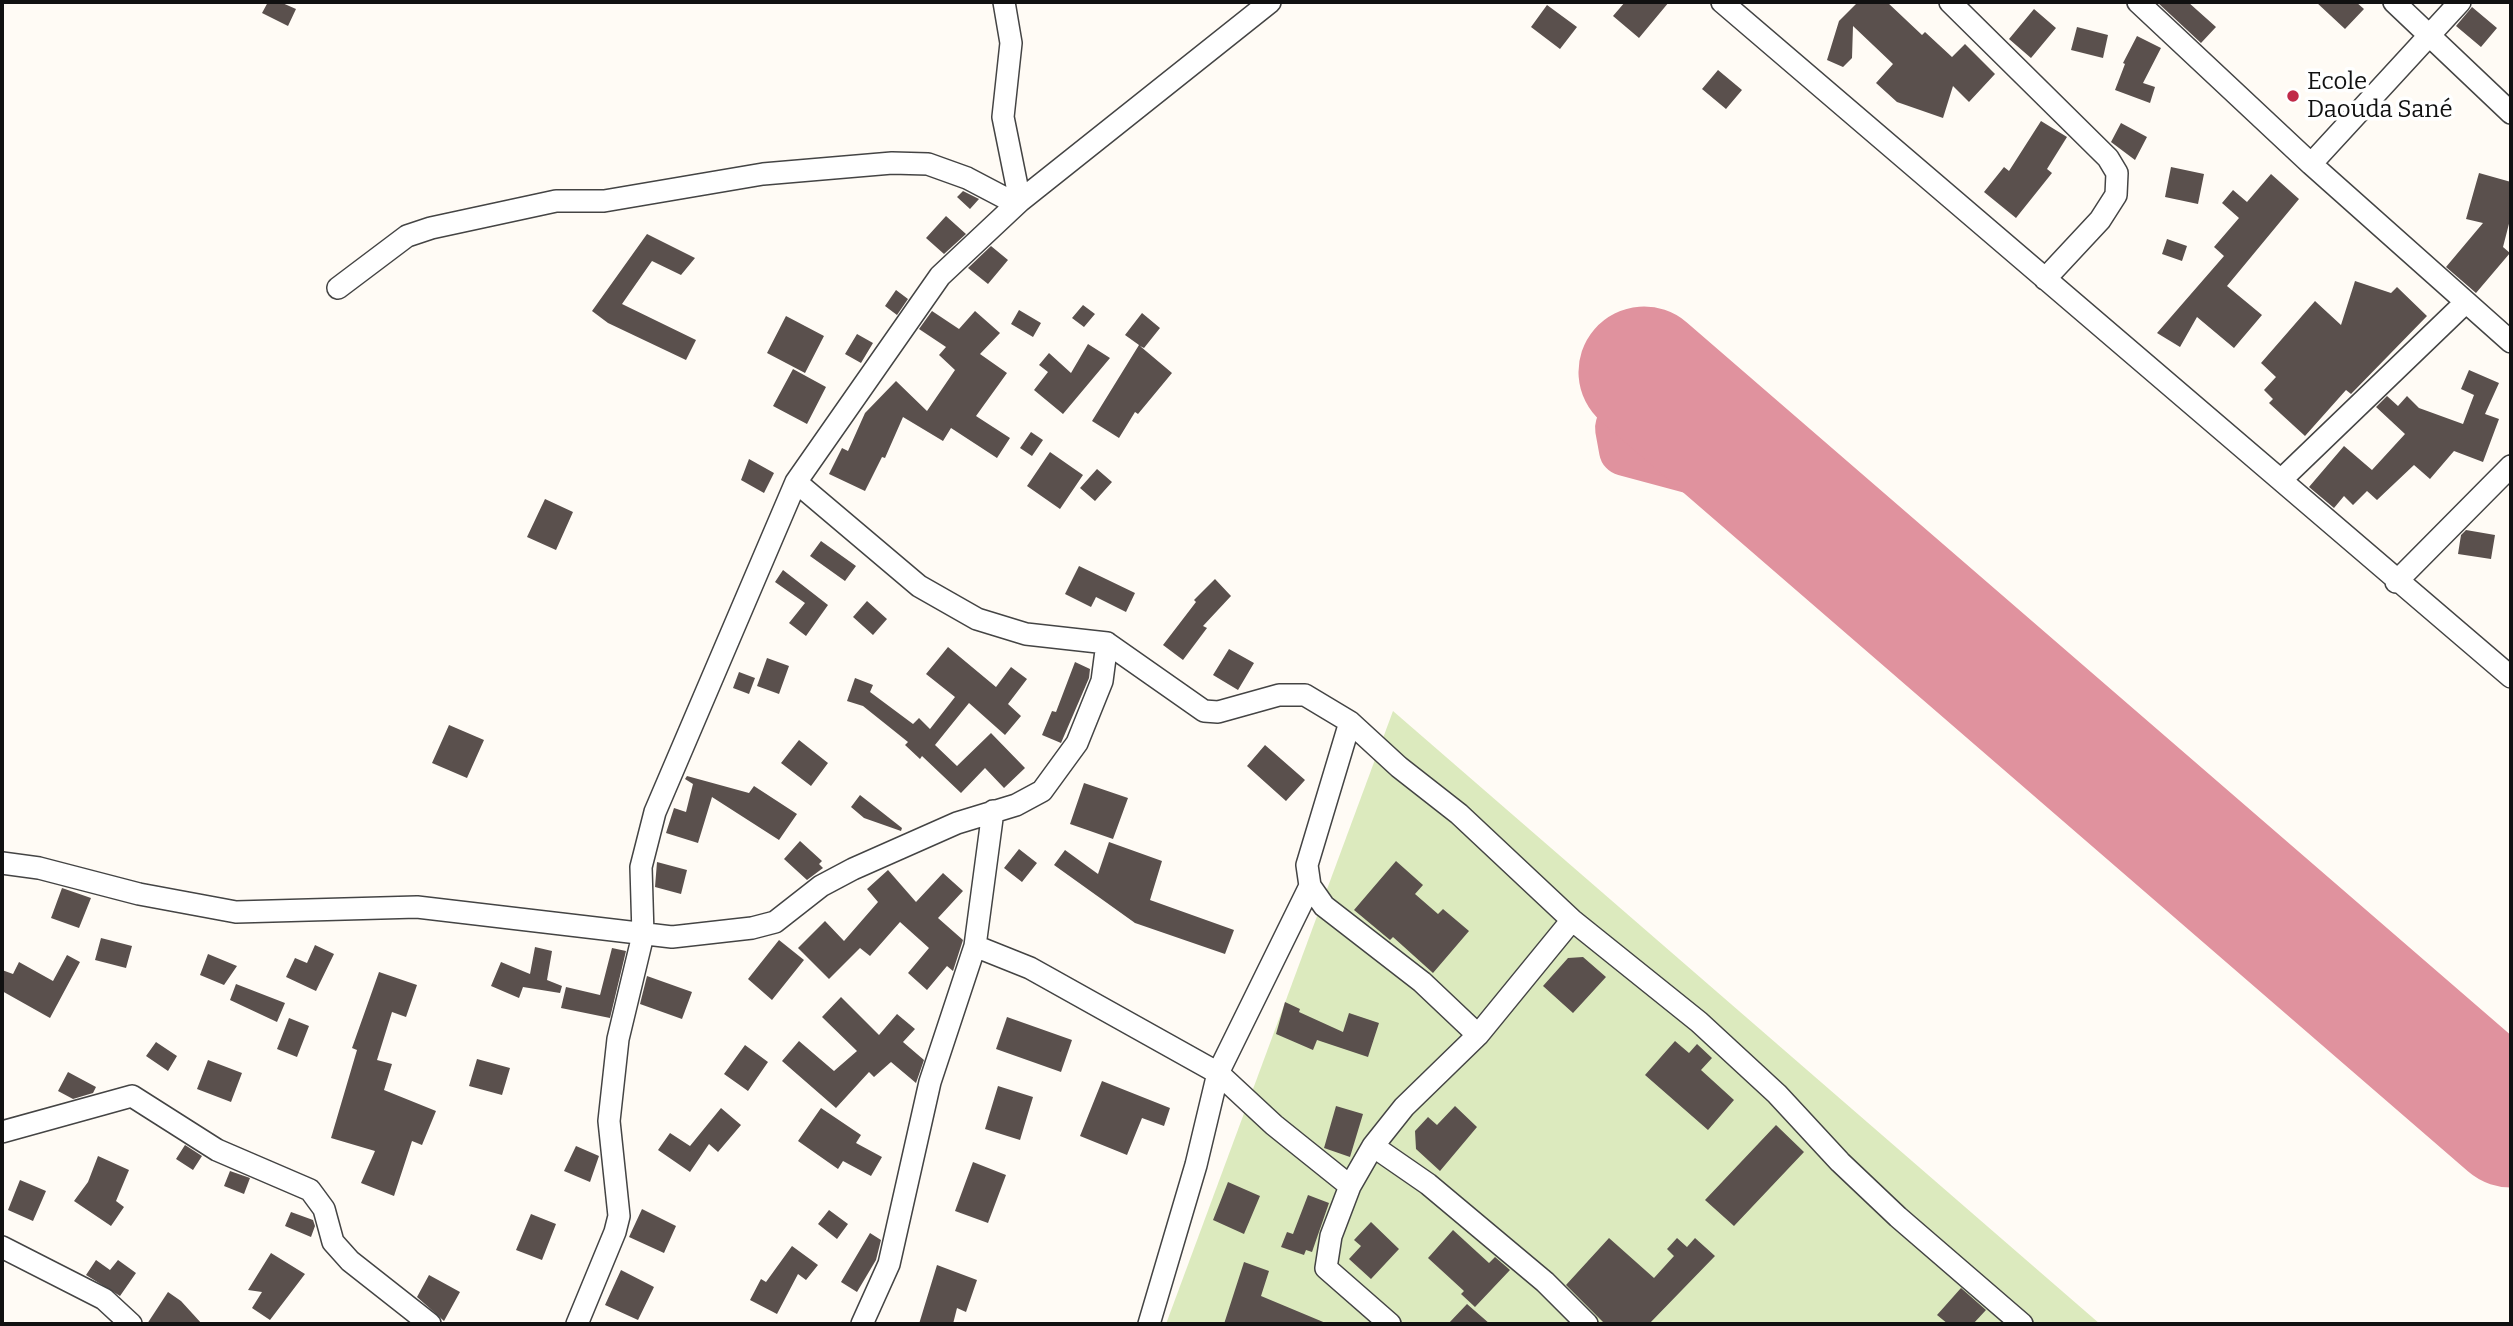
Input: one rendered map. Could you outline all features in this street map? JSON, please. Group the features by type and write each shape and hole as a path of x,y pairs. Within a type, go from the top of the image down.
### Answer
{"street":[{"path":"1004,2 1009,17 1011,43 1003,117 1020,201"},
{"path":"577,1324 619,1216 610,1140 610,1110 618,1040 643,935 641,867 655,811 796,482 940,276 1020,201 1270,2"},
{"path":"1722,2 2281,480 2396,582 2511,677"},
{"path":"1950,2 2108,158 2117,173 2116,195 2100,220 2045,279"},
{"path":"2138,2 2311,164 2511,342"},
{"path":"2394,2 2511,113"},
{"path":"2311,164 2460,2"},
{"path":"338,288 407,236 431,228 556,201 604,201 763,174 892,163 928,164 967,178 1007,199 1020,201"},
{"path":"2281,480 2466,302"},
{"path":"2396,582 2511,466"},
{"path":"796,482 919,586 977,620 1027,634 1107,643 1204,711 1218,712 1279,695 1305,695 1350,722 1399,767 1459,814 1572,920 1699,1022 1777,1094 1888,1208 2022,1324"},
{"path":"2,863 39,868 139,894 236,912 417,907 614,929 643,935 698,936 775,922 821,886 853,869 957,823 1016,805 1042,791 1077,743 1102,681 1107,643"},
{"path":"1350,722 1307,865 1310,886 1324,906 1403,965 1478,1035"},
{"path":"862,1324 889,1264 900,1203 930,1082 975,946 993,811"},
{"path":"1149,1324 1196,1165 1219,1073 1310,886"},
{"path":"1390,1324 1326,1268 1331,1236 1350,1186 1373,1146 1404,1107 1478,1035 1572,920"},
{"path":"975,946 1030,968 1219,1073 1274,1125 1350,1186"},
{"path":"2,1132 132,1096 217,1150 310,1191 324,1209 333,1242 350,1261 430,1324"},
{"path":"1373,1146 1428,1184 1545,1282 1587,1324"},
{"path":"2,1247 104,1299 131,1324"}],"green space":[{"path":"1393,711 2100,1324 1166,1324"}],"building":[{"path":"268,2 280,2 296,9 288,26 262,13"},
{"path":"1625,2 1669,2 1639,38 1613,16"},
{"path":"1858,2 1887,2 1922,35 1925,32 1952,57 1965,44 1995,74 1969,102 1953,86 1943,118 1897,102 1876,83 1893,64 1853,26 1852,58 1843,67 1827,60 1839,21"},
{"path":"2157,2 2188,2 2216,27 2201,43"},
{"path":"2316,2 2356,2 2364,9 2345,29"},
{"path":"1547,5 1577,27 1560,49 1531,27"},
{"path":"2472,7 2497,28 2481,47 2456,26"},
{"path":"2034,9 2056,28 2031,58 2009,39"},
{"path":"2077,27 2108,35 2103,58 2071,50"},
{"path":"2137,36 2161,48 2143,83 2155,87 2150,103 2115,90 2125,64 2123,63"},
{"path":"1718,70 1742,90 1726,109 1702,89"},
{"path":"2041,121 2067,137 2047,169 2052,173 2016,218 1984,192 2004,167 2009,171"},
{"path":"2121,123 2147,137 2135,160 2111,142"},
{"path":"2171,167 2204,174 2198,204 2165,197"},
{"path":"2479,173 2511,182 2511,216 2503,247 2510,253 2476,293 2446,267 2483,223 2466,219"},
{"path":"2271,174 2299,199 2227,286 2262,315 2234,348 2197,317 2180,347 2157,333 2224,256 2214,247 2239,218 2222,203 2233,190 2247,202"},
{"path":"963,191 979,199 970,209 957,197"},
{"path":"946,216 966,234 944,254 926,238"},
{"path":"647,234 695,258 681,275 652,261 622,304 696,340 686,360 608,323 592,311"},
{"path":"2167,239 2187,246 2182,261 2162,254"},
{"path":"991,246 1008,260 988,284 968,268"},
{"path":"2355,281 2391,293 2397,287 2427,316 2351,394 2346,390 2305,436 2269,403 2273,399 2264,390 2276,377 2261,363 2315,301 2341,325"},
{"path":"896,290 908,299 897,315 885,306"},
{"path":"1083,305 1095,314 1084,327 1072,318"},
{"path":"1019,310 1041,323 1033,337 1011,324"},
{"path":"932,311 959,329 975,311 1000,333 980,354 1007,373 976,416 1010,438 997,458 951,428 943,441 903,417 885,458 882,457 865,491 829,474 842,448 848,451 865,413 896,381 927,411 955,370 939,355 946,347 919,329"},
{"path":"1142,313 1160,328 1144,348 1140,346 1172,373 1138,414 1135,412 1119,438 1092,421 1139,345 1125,335"},
{"path":"786,316 824,336 805,373 767,353"},
{"path":"857,334 873,343 861,363 845,354"},
{"path":"1088,344 1110,358 1063,414 1034,390 1048,372 1039,365 1049,353 1071,373"},
{"path":"793,369 826,387 807,424 773,406"},
{"path":"2469,370 2499,383 2485,414 2499,419 2483,462 2454,451 2430,479 2414,465 2377,500 2367,491 2353,505 2344,496 2334,508 2309,487 2344,446 2372,470 2405,434 2376,407 2387,396 2398,406 2407,396 2419,408 2463,424 2474,395 2461,389"},
{"path":"1031,432 1043,440 1032,456 1020,448"},
{"path":"1050,452 1083,475 1060,509 1027,486"},
{"path":"749,459 774,473 764,493 741,480"},
{"path":"1097,469 1112,482 1095,501 1080,488"},
{"path":"545,499 573,512 556,550 527,537"},
{"path":"2466,530 2495,535 2491,559 2458,554 2461,535"},
{"path":"821,541 856,566 845,581 810,556"},
{"path":"1079,566 1135,593 1126,612 1096,597 1091,607 1065,594"},
{"path":"783,570 828,605 806,636 789,623 805,603 775,582"},
{"path":"1215,579 1231,596 1203,626 1207,628 1183,660 1163,645 1196,602 1194,600"},
{"path":"867,601 887,619 873,635 853,617"},
{"path":"948,647 996,687 1011,667 1027,679 1008,704 1021,716 1005,735 969,703 935,745 957,766 991,733 1025,768 1004,788 985,768 961,793 922,756 920,759 905,745 908,742 863,706 847,701 855,678 873,685 870,692 913,724 919,718 930,729 955,697 926,674"},
{"path":"1229,649 1254,663 1238,690 1213,675"},
{"path":"767,658 789,666 779,694 757,686"},
{"path":"1075,662 1090,669 1089,678 1061,743 1042,735 1052,711 1056,712"},
{"path":"739,672 755,678 749,694 733,688"},
{"path":"449,725 484,740 467,778 432,763"},
{"path":"799,740 828,763 811,786 781,763"},
{"path":"1265,745 1305,780 1286,801 1247,766"},
{"path":"687,776 749,793 754,786 797,814 779,840 712,797 698,843 666,833 674,808 686,812 693,784 685,779"},
{"path":"1084,783 1128,798 1113,839 1070,824"},
{"path":"860,795 902,828 901,831 864,818 851,807"},
{"path":"800,841 822,861 819,864 823,868 807,880 784,859"},
{"path":"1109,842 1162,861 1150,900 1234,930 1225,954 1135,923 1054,865 1065,850 1098,874"},
{"path":"1019,849 1037,863 1022,882 1004,868"},
{"path":"1396,861 1423,885 1415,894 1438,914 1443,909 1469,931 1433,973 1393,937 1390,940 1354,910"},
{"path":"657,862 687,870 681,894 655,887"},
{"path":"888,870 916,902 943,873 963,891 938,918 963,940 953,971 947,966 927,990 908,973 929,948 900,922 870,956 860,948 829,979 798,948 825,921 844,941 878,902 867,889"},
{"path":"62,888 91,898 79,928 51,918"},
{"path":"101,938 132,946 126,968 95,960"},
{"path":"779,940 804,960 772,1000 748,979"},
{"path":"315,945 334,954 316,991 286,977 295,958 307,963"},
{"path":"535,947 552,951 547,980 562,986 560,993 523,987 519,998 491,986 501,962 530,974"},
{"path":"612,948 626,951 610,1018 561,1008 566,987 600,995"},
{"path":"208,954 237,966 224,985 200,975"},
{"path":"67,955 80,962 50,1018 2,991 2,970 13,974 19,962 53,981"},
{"path":"1583,957 1606,977 1573,1013 1543,986 1568,958"},
{"path":"379,972 417,985 406,1017 392,1012 377,1060 392,1064 384,1090 436,1111 422,1145 412,1141 394,1196 361,1183 375,1151 331,1138 357,1050 352,1048"},
{"path":"647,976 692,992 682,1019 640,1004"},
{"path":"236,984 285,1003 277,1022 230,1000"},
{"path":"841,997 879,1035 897,1014 915,1029 903,1042 924,1060 916,1083 891,1062 874,1077 869,1072 836,1108 782,1061 799,1041 834,1071 857,1051 822,1017"},
{"path":"1285,1002 1300,1009 1299,1012 1343,1032 1349,1013 1379,1023 1368,1057 1317,1040 1313,1050 1276,1034"},
{"path":"1007,1017 1072,1040 1061,1072 996,1049"},
{"path":"289,1018 309,1026 297,1057 277,1049"},
{"path":"1675,1041 1689,1053 1697,1044 1712,1058 1701,1070 1734,1100 1708,1130 1645,1075"},
{"path":"156,1042 177,1056 168,1071 146,1056"},
{"path":"745,1045 768,1062 748,1091 724,1074"},
{"path":"477,1059 510,1068 502,1095 469,1086"},
{"path":"208,1060 242,1073 231,1102 197,1089"},
{"path":"68,1072 96,1087 93,1093 73,1099 58,1091"},
{"path":"1102,1081 1170,1108 1164,1126 1142,1118 1127,1155 1080,1136"},
{"path":"998,1086 1033,1097 1020,1140 985,1129"},
{"path":"1336,1106 1363,1114 1350,1157 1324,1148"},
{"path":"1455,1106 1477,1127 1440,1171 1416,1149 1415,1131 1428,1117 1437,1125"},
{"path":"721,1108 741,1125 718,1152 709,1144 690,1172 658,1150 670,1133 690,1146"},
{"path":"821,1108 861,1135 856,1143 882,1157 871,1176 843,1161 838,1169 798,1141"},
{"path":"1776,1125 1804,1152 1734,1226 1705,1200"},
{"path":"185,1145 202,1156 193,1170 176,1159"},
{"path":"576,1146 599,1156 590,1182 564,1171"},
{"path":"98,1156 129,1170 116,1201 124,1207 111,1226 74,1201 88,1182"},
{"path":"973,1162 1006,1175 988,1223 955,1211"},
{"path":"230,1171 250,1178 244,1194 224,1186"},
{"path":"20,1180 46,1191 33,1221 8,1210"},
{"path":"1228,1182 1260,1196 1244,1234 1213,1220"},
{"path":"1308,1195 1329,1203 1312,1252 1306,1250 1304,1255 1281,1247 1287,1232 1293,1234"},
{"path":"642,1209 676,1226 664,1253 629,1237"},
{"path":"829,1210 848,1224 837,1239 818,1224"},
{"path":"291,1212 313,1220 315,1226 311,1237 285,1226"},
{"path":"531,1214 556,1224 542,1260 516,1250"},
{"path":"1371,1222 1399,1249 1371,1279 1349,1259 1361,1246 1354,1240"},
{"path":"1453,1230 1489,1263 1495,1257 1510,1270 1475,1307 1461,1294 1464,1291 1428,1258"},
{"path":"870,1233 881,1240 876,1260 857,1292 841,1282"},
{"path":"1609,1238 1654,1278 1674,1256 1667,1249 1677,1238 1687,1247 1695,1238 1715,1256 1649,1324 1605,1324 1566,1285"},
{"path":"792,1246 818,1265 806,1280 798,1274 777,1314 750,1300 761,1279 766,1282"},
{"path":"271,1253 305,1274 270,1320 252,1308 262,1292 248,1290"},
{"path":"96,1260 110,1270 118,1260 136,1273 120,1296 86,1275"},
{"path":"1244,1262 1269,1271 1261,1296 1328,1324 1224,1324"},
{"path":"937,1265 977,1280 966,1312 957,1308 953,1324 919,1324"},
{"path":"621,1270 654,1287 638,1320 605,1305"},
{"path":"429,1275 460,1292 444,1321 417,1297"},
{"path":"1961,1288 1986,1310 1973,1324 1948,1324 1937,1315"},
{"path":"168,1292 181,1301 202,1324 147,1324"},
{"path":"1467,1304 1490,1324 1448,1324"}],"taxiway":[{"path":"1741,457 1714,393 1693,380 1670,377 1653,381 1630,399 1621,428 1625,450 1733,479 1808,515"}],"runway":[{"path":"1644,372 2511,1122"}],"place":[{"name":"Ecole Daouda Sané","path":"2293,96"}]}
